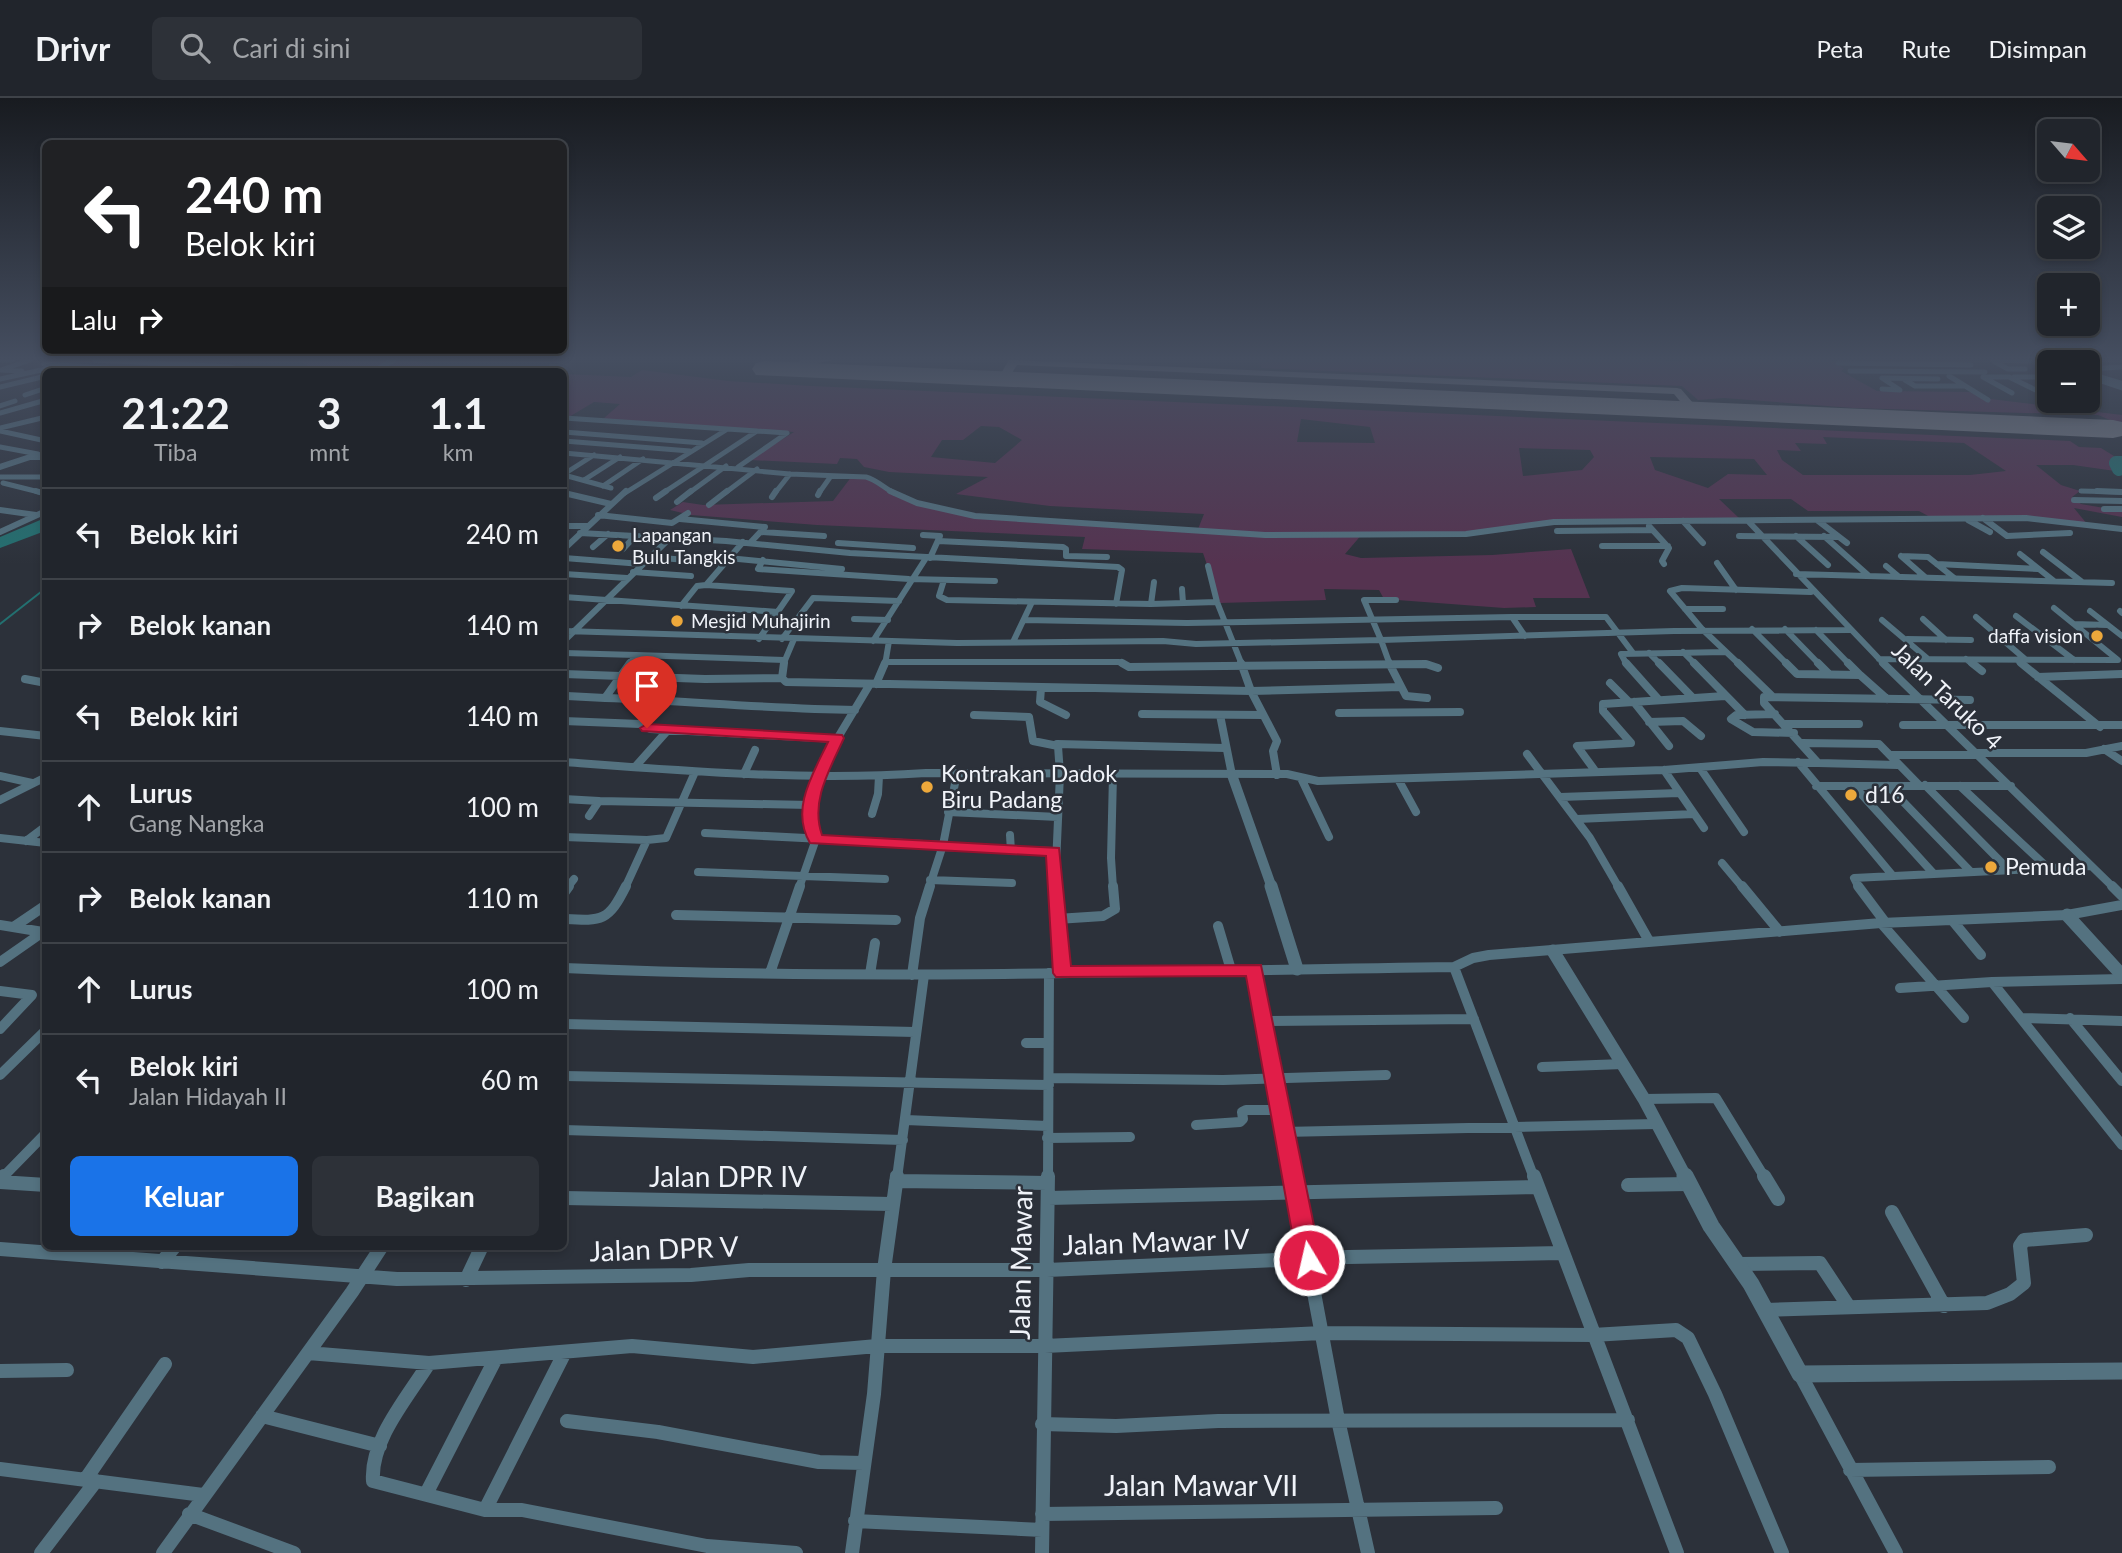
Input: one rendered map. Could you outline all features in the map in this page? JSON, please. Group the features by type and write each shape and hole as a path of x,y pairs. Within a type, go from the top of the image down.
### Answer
{"street":[{"path":"712,428 787,433 737,467"},
{"path":"567,546 611,504 673,461 728,429"},
{"path":"0,430 42,440"},
{"path":"656,498 757,430"},
{"path":"567,432 704,443"},
{"path":"567,441 690,451"},
{"path":"581,454 597,444"},
{"path":"0,447 41,455"},
{"path":"567,454 673,461 790,474 873,478 882,488 909,500 975,516 1265,535 1466,534 1554,522 1983,518 2035,518 2122,528"},
{"path":"1,465 41,455"},
{"path":"567,472 594,455"},
{"path":"583,480 620,457"},
{"path":"603,486 643,459"},
{"path":"677,502 726,466"},
{"path":"709,505 757,469"},
{"path":"772,497 790,474"},
{"path":"567,475 611,488"},
{"path":"1,482 18,476 42,477"},
{"path":"818,495 831,476"},
{"path":"1,482 42,493"},
{"path":"2081,491 2122,492"},
{"path":"2098,491 2122,508"},
{"path":"567,494 611,504"},
{"path":"2074,500 2122,501"},
{"path":"2104,509 2122,508"},
{"path":"0,510 38,516"},
{"path":"598,515 672,523 688,513"},
{"path":"0,532 42,514"},
{"path":"1983,518 1998,532 2007,536 2070,534"},
{"path":"680,519 765,527 726,561 706,585"},
{"path":"1966,519 1990,532"},
{"path":"1816,520 1847,543"},
{"path":"1683,521 1703,544"},
{"name":"Jalan Taruko 4","path":"1748,521 1811,592 2122,896"},
{"path":"1646,522 1668,546 1669,552 1662,561 1664,564"},
{"path":"567,526 587,526"},
{"path":"1557,531 1653,530"},
{"path":"580,533 747,542 850,553 1119,568 1122,570 1116,604"},
{"path":"761,533 824,536"},
{"path":"593,547 608,534"},
{"path":"873,641 888,620 909,579 928,558 938,541 938,535 923,535"},
{"path":"623,549 635,536"},
{"path":"1739,536 1839,537"},
{"path":"1797,536 1828,565"},
{"path":"1824,536 1869,576"},
{"path":"567,638 670,538"},
{"path":"830,551 839,541 913,548"},
{"path":"938,541 1063,547 1066,549 1066,556 1107,558"},
{"path":"1602,546 1668,546"},
{"path":"891,555 896,547"},
{"path":"2043,552 2082,582"},
{"path":"2020,554 2054,581"},
{"path":"1925,577 1901,556 1928,557 1953,577"},
{"path":"649,557 763,560 842,569"},
{"path":"567,558 642,564"},
{"path":"763,560 758,569 909,579 995,581"},
{"path":"1717,563 1736,590"},
{"path":"1937,564 2038,569"},
{"path":"1208,566 1217,602 1227,622 1251,691 1277,741 1273,751 1276,775"},
{"path":"1886,566 1898,576"},
{"path":"633,572 691,576"},
{"path":"567,574 627,578"},
{"path":"1796,574 2112,583"},
{"path":"944,580 939,596 943,599 1116,604 1217,602"},
{"path":"1675,580 1682,588"},
{"path":"1151,604 1154,582"},
{"path":"681,606 697,586 792,591 759,639"},
{"path":"1773,697 1702,629 1670,591 1682,588 1811,592"},
{"path":"1182,589 1183,603"},
{"path":"567,597 779,612"},
{"path":"782,639 813,598 899,601"},
{"path":"1396,600 1365,600 1390,665 1408,697 1413,712"},
{"path":"1013,642 1032,602"},
{"path":"1685,608 1724,609"},
{"path":"2054,608 2118,658"},
{"path":"2090,611 2122,636"},
{"path":"2016,616 2074,660"},
{"path":"1512,617 1525,636"},
{"path":"1024,620 1227,622 1605,617 1633,653"},
{"path":"1976,617 2038,677 2100,727"},
{"path":"854,619 888,620"},
{"path":"1923,619 1946,640"},
{"path":"1882,620 1928,659"},
{"path":"2074,624 2107,625"},
{"path":"567,631 759,639 1234,644 1621,635 1702,629 1849,630"},
{"path":"1752,629 1797,674 1860,675"},
{"path":"1785,629 1828,673"},
{"path":"1816,630 1887,699"},
{"path":"782,678 784,660 794,639"},
{"path":"1907,639 1971,640"},
{"path":"770,973 816,839 810,822 810,806 819,775 837,738 886,662 889,641"},
{"path":"1102,642 1103,662"},
{"path":"1683,652 1745,715"},
{"path":"1658,699 1620,655 1725,652"},
{"path":"567,653 784,660"},
{"path":"1649,653 1692,697"},
{"path":"604,698 636,655"},
{"path":"1879,659 2118,658"},
{"path":"1966,659 1982,671"},
{"path":"886,662 1121,662 1128,667 1426,664 1438,668"},
{"path":"567,674 782,678 793,683 1041,688 1251,691 1401,687"},
{"path":"2038,677 2079,678 2122,674"},
{"path":"25,679 42,682"},
{"path":"1610,683 1632,702 1669,746"},
{"path":"1041,688 1040,702 1066,715"},
{"path":"567,696 683,701 765,709 855,709"},
{"path":"1595,772 1576,748 1630,743 1602,708 1605,704 1726,696"},
{"path":"1408,697 1427,698"},
{"path":"1818,763 1762,699 1970,700"},
{"path":"1339,713 1460,712"},
{"path":"1142,714 1263,715"},
{"path":"1775,714 1733,716 1731,719 1750,733 1794,733"},
{"path":"974,715 1029,717 1032,741 1056,744 1226,748"},
{"path":"1220,715 1232,775 1284,923 1297,969"},
{"path":"567,721 640,724 648,729 837,738"},
{"path":"1649,722 1680,721 1701,736"},
{"path":"1785,724 1859,724"},
{"path":"1903,725 2122,725"},
{"path":"635,768 668,730"},
{"path":"0,731 42,736"},
{"path":"1802,743 1878,744 2009,870"},
{"name":"Jalan Mawar","path":"1042,1553 1048,1043 1056,973 1054,852 1060,774 1056,744"},
{"path":"1889,755 2064,754 2122,746"},
{"path":"2104,749 2122,761"},
{"path":"744,774 755,750"},
{"path":"1527,754 1597,849 1649,941"},
{"path":"567,761 744,774 784,771 819,775 879,776 957,773 1276,775 1318,781 1664,770 1763,762 1898,765"},
{"path":"1798,762 1893,876"},
{"path":"1700,768 1744,832"},
{"path":"1664,770 1704,828"},
{"path":"567,837 665,839 695,772"},
{"path":"852,1553 874,1394 892,1204 910,1083 920,918 942,846 957,773"},
{"path":"1057,919 1103,916 1115,909 1111,858 1113,775"},
{"path":"0,776 32,783"},
{"path":"872,814 879,776"},
{"path":"1301,778 1329,837"},
{"path":"0,800 42,779"},
{"path":"1398,779 1416,812"},
{"path":"1816,786 2011,786"},
{"path":"1854,786 1933,873"},
{"path":"1888,786 1971,872"},
{"path":"1960,786 2048,868"},
{"path":"1560,797 1679,793"},
{"path":"567,799 810,806"},
{"path":"589,816 599,801"},
{"path":"948,811 1058,817"},
{"path":"1577,819 1694,814"},
{"path":"26,841 42,829"},
{"path":"705,832 1054,852"},
{"path":"1010,835 1011,851"},
{"path":"0,838 42,843"},
{"path":"567,919 605,918 630,880 647,840"},
{"path":"1722,863 1780,932"},
{"path":"1964,1018 1883,923 1854,881 1856,877 2091,866"},
{"path":"698,872 885,879"},
{"path":"567,889 574,879"},
{"path":"930,880 1012,883"},
{"path":"567,968 918,975 1454,967 1473,958 1489,955 1883,923 2067,915 2122,905"},
{"path":"15,926 42,908"},
{"path":"676,915 896,920"},
{"path":"2067,915 2122,977"},
{"path":"1952,920 1981,955"},
{"path":"0,925 42,932"},
{"path":"1218,926 1231,970"},
{"path":"0,962 42,933"},
{"path":"870,974 875,943"},
{"path":"1553,951 1644,1099 1711,1226 1766,1310 1896,1553"},
{"path":"1454,967 1677,1553"},
{"path":"1254,970 1338,1420 1368,1553"},
{"path":"1900,988 2122,977"},
{"path":"1992,982 2119,1138"},
{"path":"0,991 32,995 0,1029"},
{"path":"2022,1018 2121,1022"},
{"path":"2070,1018 2122,1081"},
{"path":"1263,1021 1474,1019"},
{"path":"567,1024 915,1032"},
{"path":"0,1075 42,1034"},
{"path":"1026,1043 1048,1043"},
{"path":"1542,1066 1623,1065"},
{"path":"567,1076 910,1083 1230,1080 1386,1075"},
{"path":"1644,1099 1716,1098 1778,1199"},
{"path":"1196,1125 1240,1122 1243,1119 1242,1112 1246,1110 1279,1110"},
{"path":"906,1120 1130,1137"},
{"path":"1283,1132 1657,1125"},
{"path":"567,1130 903,1140"},
{"path":"0,1181 42,1137"},
{"path":"0,1181 42,1185"},
{"path":"896,1181 1047,1183"},
{"path":"1628,1185 1688,1184"},
{"path":"1048,1198 1537,1187"},
{"name":"Jalan DPR IV","path":"567,1198 892,1204"},
{"path":"1892,1212 1944,1306"},
{"path":"1766,1310 1987,1303 2024,1283 2020,1247 2024,1240 2086,1235"},
{"name":"Jalan DPR V","path":"0,1249 362,1276 466,1280 691,1275 748,1270 884,1270"},
{"path":"162,1262 172,1250"},
{"path":"163,1553 379,1250"},
{"path":"466,1280 480,1250"},
{"name":"Jalan Mawar IV","path":"884,1270 1047,1270 1348,1257 1561,1253"},
{"path":"1738,1264 1820,1263 1849,1307"},
{"path":"308,1353 429,1363 564,1354 632,1346 753,1357 877,1346 1045,1346 1322,1333 1592,1335 1672,1330 1688,1338 1715,1394 1782,1553"},
{"path":"485,1510 564,1354"},
{"path":"426,1494 496,1358"},
{"path":"429,1363 373,1460 373,1481 485,1510 522,1510 707,1546 796,1553"},
{"path":"41,1553 165,1364"},
{"path":"0,1371 66,1370"},
{"path":"1800,1374 2122,1371"},
{"path":"262,1416 380,1446"},
{"path":"567,1420 658,1432 819,1462 864,1463"},
{"path":"1042,1424 1116,1426 1218,1421 1628,1420"},
{"path":"1850,1470 2049,1467"},
{"path":"0,1469 203,1495"},
{"name":"Jalan Mawar VII","path":"855,1521 1042,1522 1496,1508"},
{"path":"189,1514 294,1553"}],"shaded area":[{"path":"734,428 979,428 963,440 942,440 931,457 995,463 1022,440 1001,428 1299,428 1297,442 1375,443 1370,428 1770,428 2070,441 2079,447 2101,448 2122,461 2122,472 2073,465 2036,465 2061,485 2080,491 2072,497 2081,504 2122,511 2122,517 2074,508 2087,524 2031,517 1930,517 1919,511 1808,511 1791,499 1719,499 1739,518 1574,522 1472,532 1363,533 1345,554 1361,558 1492,555 1571,549 1590,598 1533,598 1536,607 1504,608 1384,599 1379,590 1324,589 1326,600 1220,603 1203,553 1082,549 1085,537 817,525 691,515 670,510 683,502 703,505 833,501 852,476 873,477 898,493 934,505 978,514 1076,523 1198,529 1204,514 1050,506 956,494 988,477 889,472 864,467 857,459 840,458 837,464 750,460 794,432","holes":["1823,437 1964,443 2006,471 1970,475 1803,475 1782,460 1777,450 1801,451 1795,443 1827,444","1519,448 1590,450 1594,457 1582,470 1523,476","1650,457 1754,459 1767,475 1728,474 1708,488 1655,470"]},
{"path":"42,519 42,532 0,548 0,537"}],"waterway":[{"path":"2119,469 2116,463 2122,463"},
{"path":"0,624 42,591"}],"runway":[{"path":"2088,428 2113,429"}],"place":[{"name":"Lapangan Bulu Tangkis","path":"618,546"},
{"name":"Mesjid Muhajirin","path":"677,621"},
{"name":"daffa vision","path":"2097,636"},
{"name":"Kontrakan Dadok Biru Padang","path":"927,787"},
{"name":"d16","path":"1851,795"},
{"name":"Pemuda","path":"1991,867"}],"route":[{"path":"647,728 837,738 819,775 810,806 810,822 816,839 1054,852 1063,973 1254,970 1272,1077 1292,1165 1309,1260"}]}
